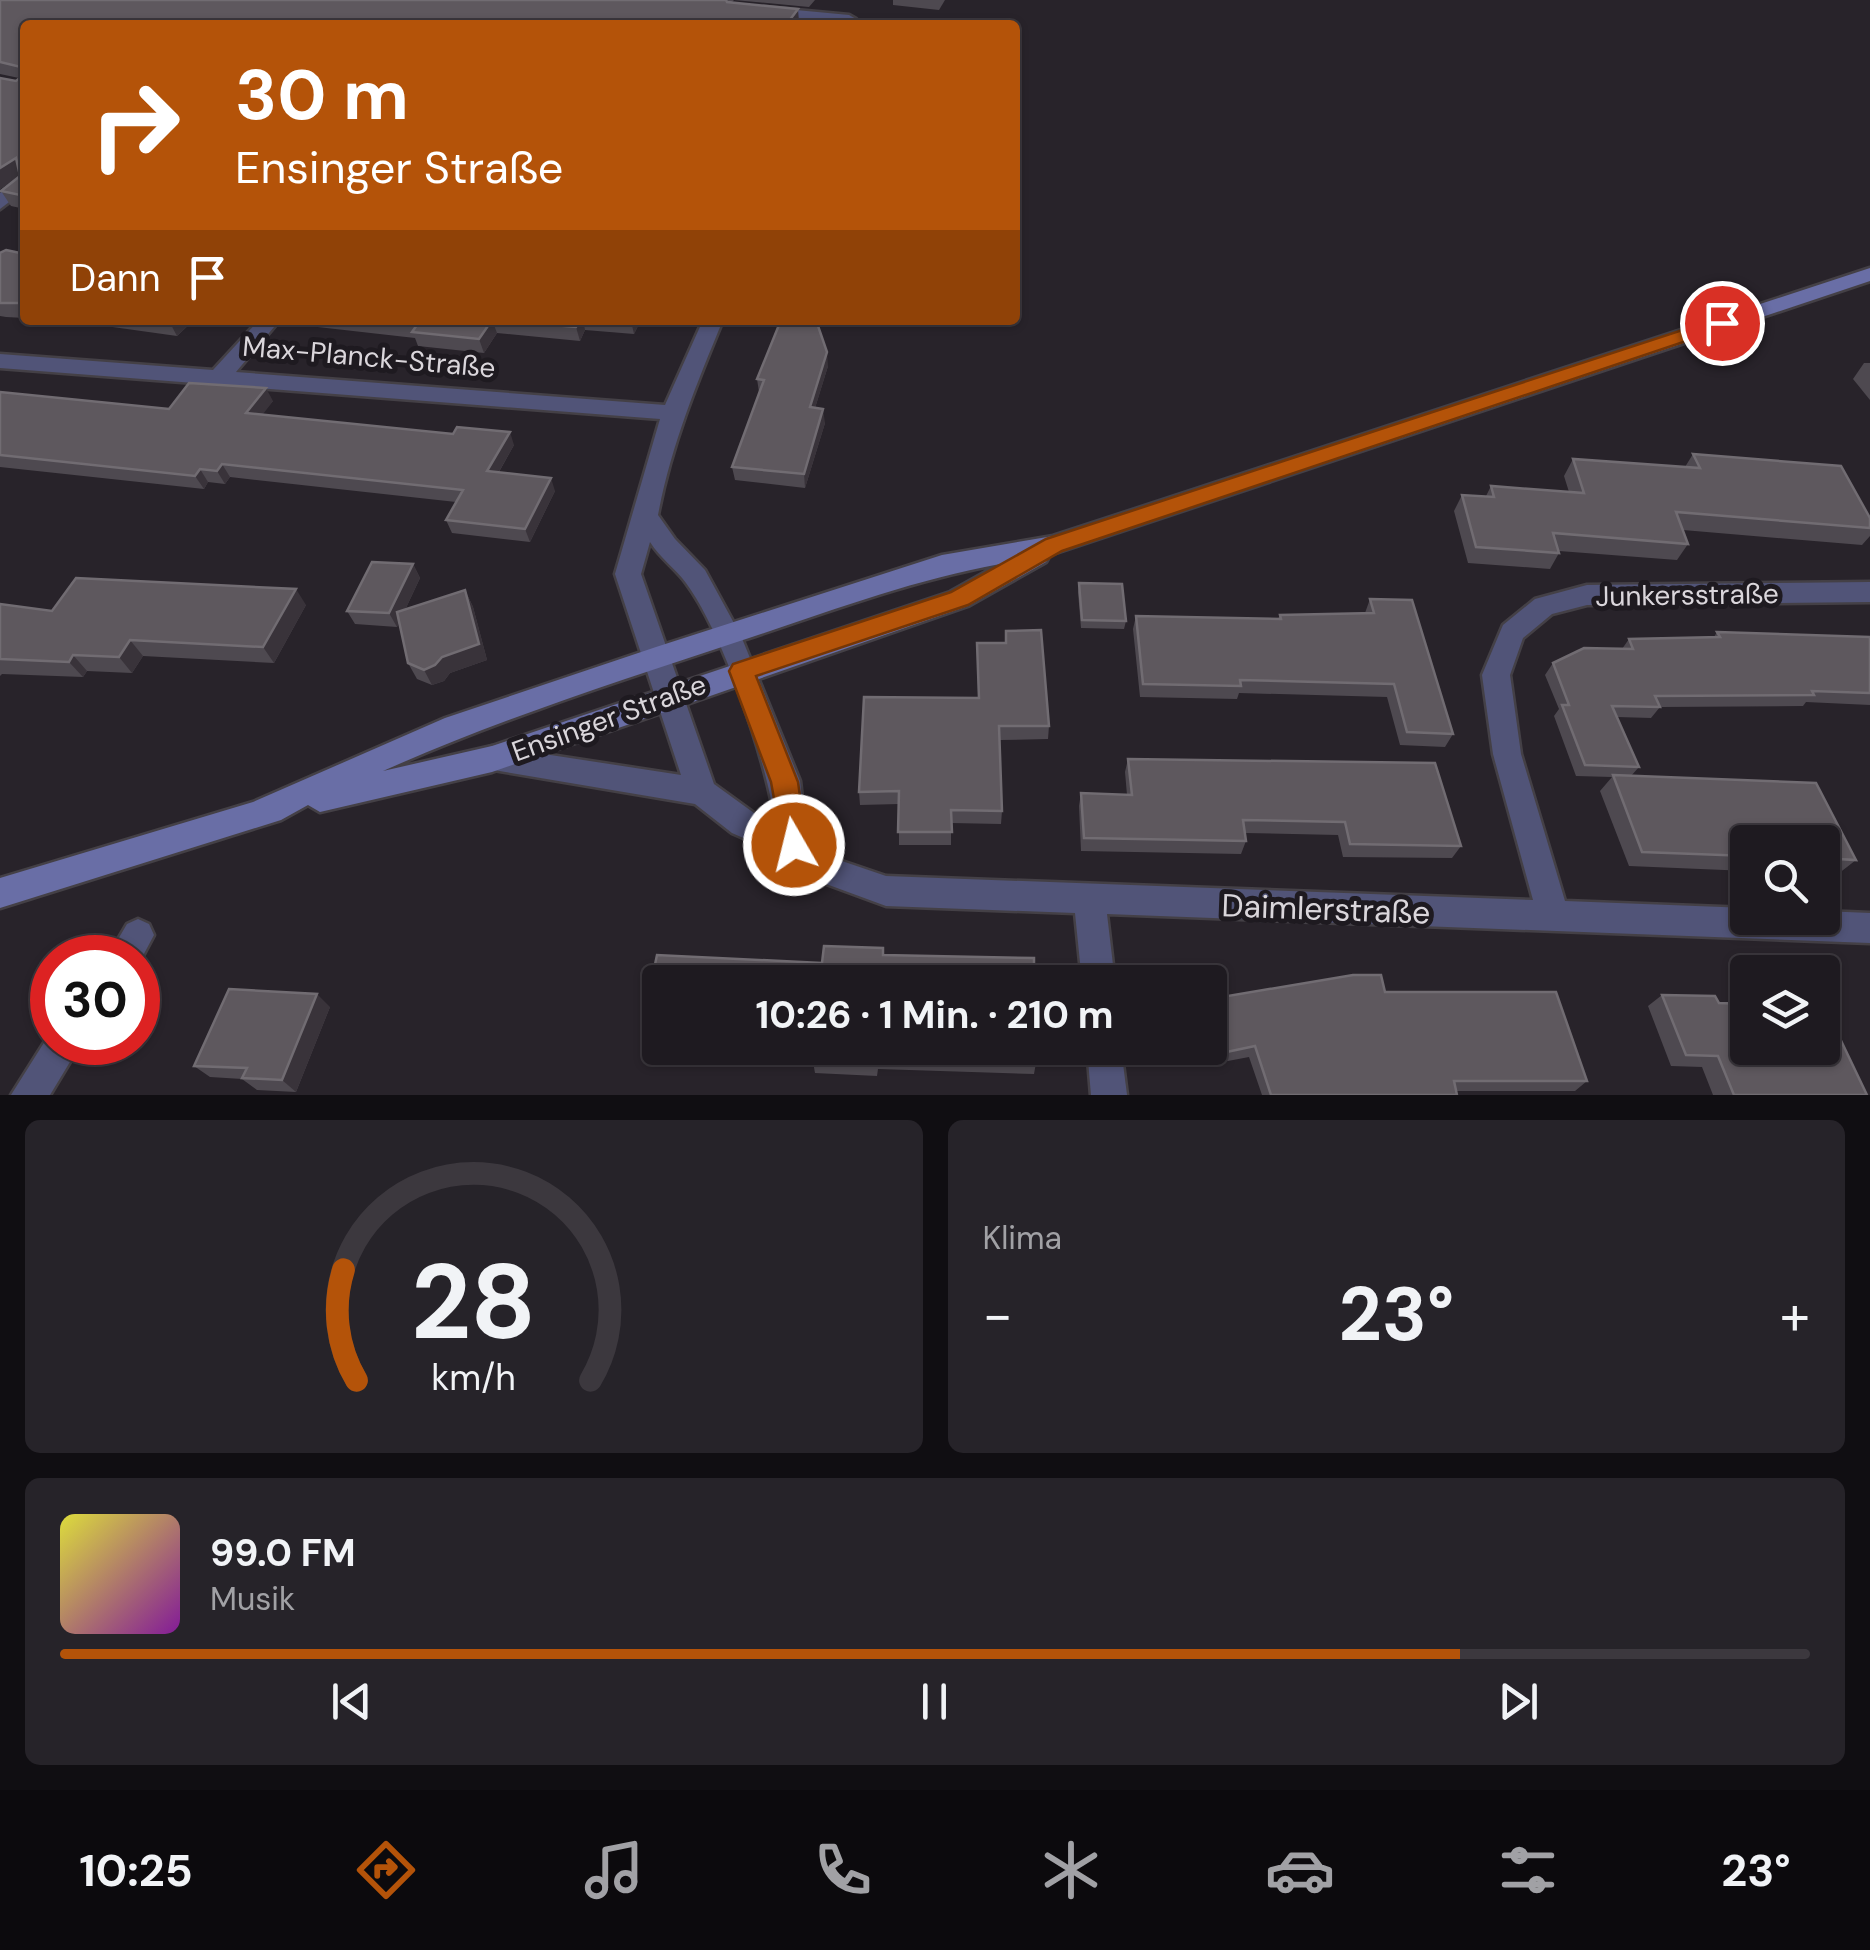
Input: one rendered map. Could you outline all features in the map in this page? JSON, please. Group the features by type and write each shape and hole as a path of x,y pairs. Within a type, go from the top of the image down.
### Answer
{"street":[{"path":"753,10 831,20"},
{"path":"0,202 20,185"},
{"name":"Ensinger Straße","path":"264,811 456,726 656,658 942,565 1054,545 1870,274"},
{"path":"221,375 266,325"},
{"path":"492,760 622,776 702,792 628,574 672,412 711,325"},
{"name":"Max-Planck-Straße","path":"0,361 672,412"},
{"path":"646,516 666,546 696,577 728,636 784,782 794,845"},
{"name":"Ensinger Straße","path":"0,892 264,811 492,760 671,694 960,599 1054,545"},
{"name":"Junkersstraße","path":"1554,918 1507,754 1496,676 1512,632 1544,606 1587,596 1870,592"},
{"name":"Daimlerstraße","path":"702,792 743,823 794,845 829,870 886,892 1870,928"},
{"path":"1089,898 1096,965"},
{"path":"30,1095 50,1065"},
{"path":"1106,1065 1109,1095"}],"building":[{"path":"0,0 726,0 798,9 790,20 20,20 20,67 0,62"},
{"path":"0,78 16,81 20,78 20,176 16,158 0,168"},
{"path":"20,176 20,195 1,191"},
{"path":"0,253 20,253 20,303 0,303"},
{"path":"417,325 489,325 479,339 412,332"},
{"path":"779,325 818,325 827,352 810,407 823,409 804,474 732,467 764,380 757,379"},
{"path":"189,383 266,388 246,413 453,434 457,427 510,432 487,471 551,478 525,529 446,520 463,490 222,464 217,471 200,469 195,476 0,455 0,392 169,409"},
{"path":"1693,454 1841,466 1870,518 1870,528 1676,512 1688,544 1553,533 1559,553 1476,547 1462,495 1494,497 1491,486 1584,493 1573,459 1700,468"},
{"path":"372,562 413,564 389,613 347,611"},
{"path":"76,578 296,589 263,647 130,640 119,657 73,655 69,662 0,659 0,604 52,611"},
{"path":"1079,583 1122,584 1126,621 1082,620"},
{"path":"465,590 479,644 442,657 424,670 408,663 397,612"},
{"path":"1370,599 1412,600 1453,734 1407,732 1394,684 1240,680 1241,686 1143,684 1136,616 1281,619 1280,615 1374,613"},
{"path":"1041,630 1049,726 999,726 1002,811 951,810 952,832 898,832 899,791 859,792 864,697 979,698 977,643 1006,643 1006,631"},
{"path":"1717,632 1870,637 1870,693 1655,696 1660,707 1612,706 1639,767 1585,765 1562,705 1569,705 1553,663 1584,648 1633,649 1629,639 1720,637"},
{"path":"1128,759 1435,763 1461,846 1350,844 1345,822 1243,820 1246,841 1084,838 1081,793 1132,795"},
{"path":"1613,775 1816,783 1838,825 1730,825 1730,855 1642,852"},
{"path":"1840,829 1856,860 1840,859"},
{"path":"824,946 883,948 883,955 1034,958 1034,965 655,965 657,955 822,963"},
{"path":"1353,975 1381,975 1385,992 1556,992 1587,1081 1454,1081 1457,1095 1271,1095 1255,1046 1227,1052 1227,996"},
{"path":"229,989 317,994 282,1080 242,1078 247,1068 194,1066"},
{"path":"1662,995 1715,996 1719,1003 1730,1003 1730,1065 1840,1065 1840,1038 1867,1095 1734,1095 1718,1056 1686,1055"}],"route":[{"path":"794,845 784,782 742,671 960,599 1054,545 1722,323"}]}
